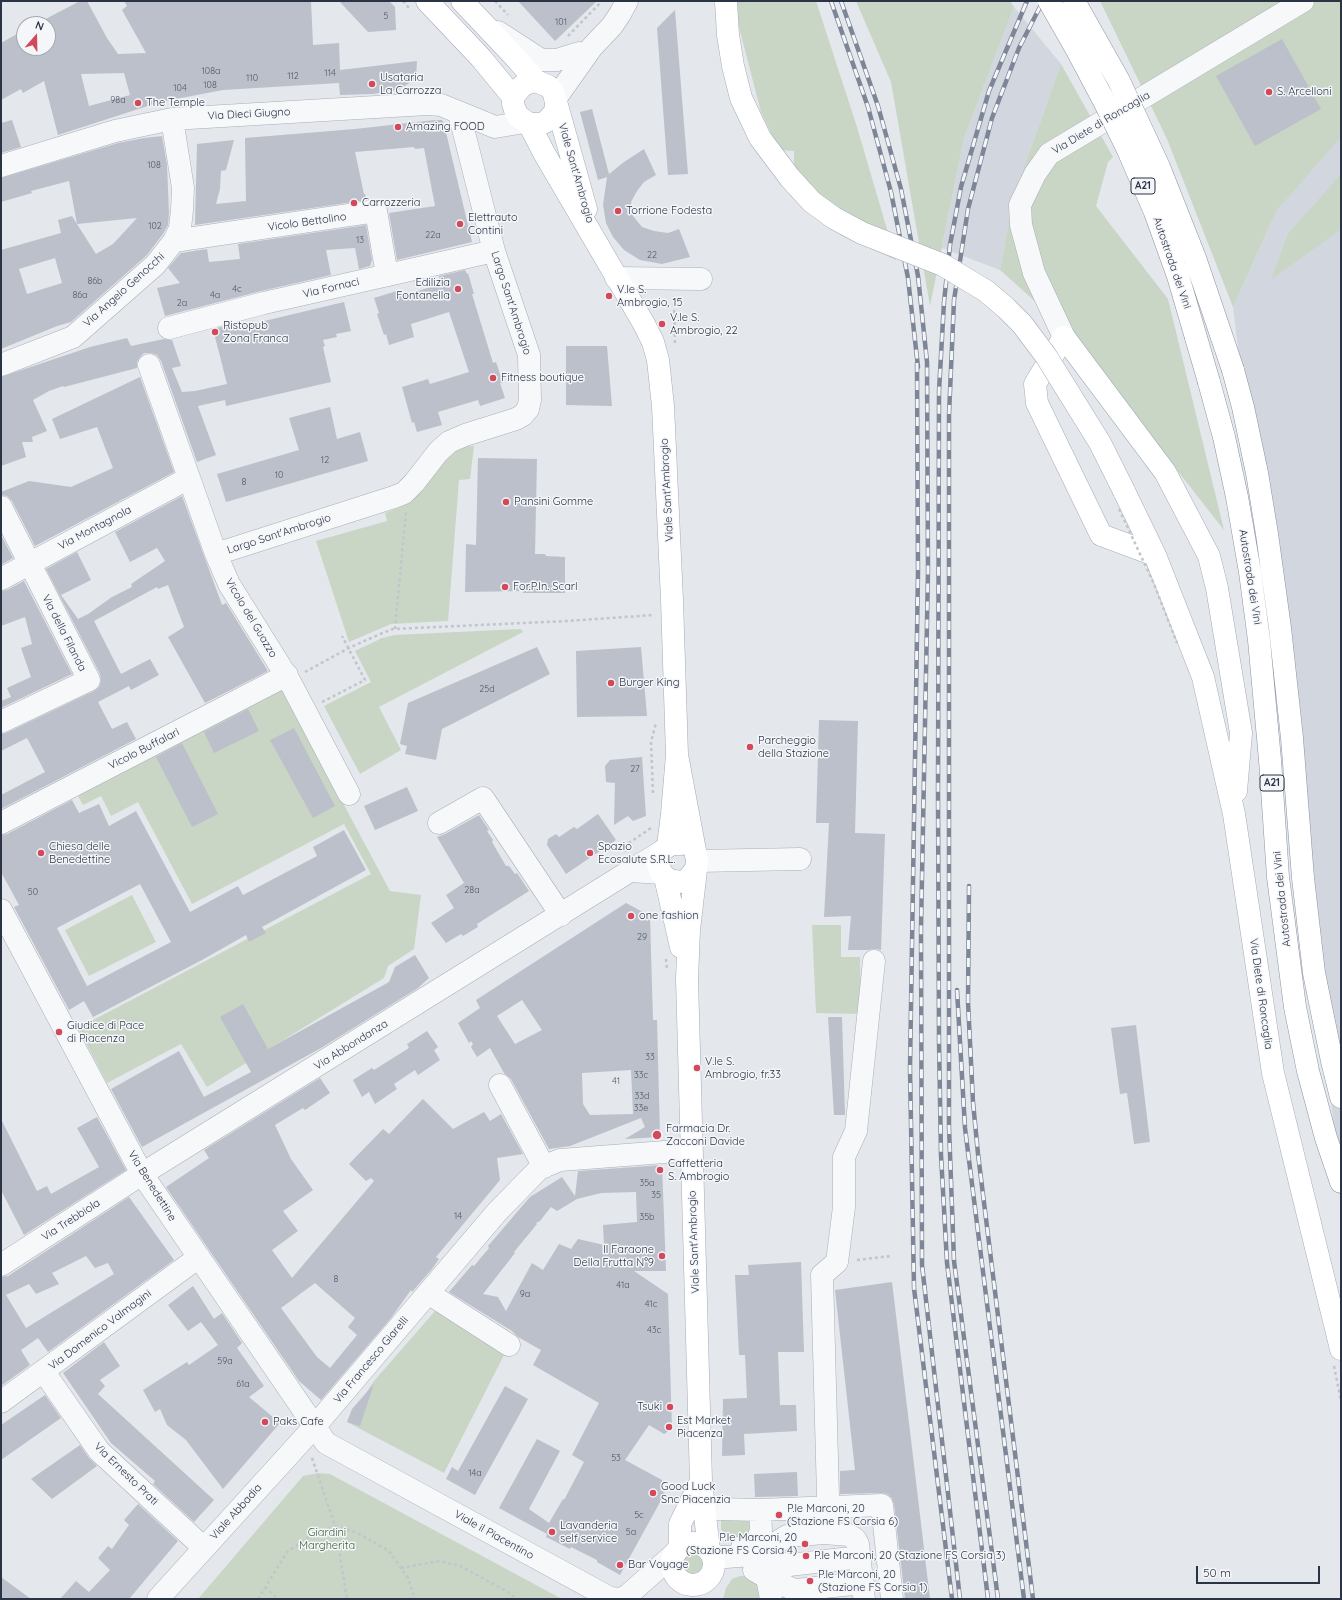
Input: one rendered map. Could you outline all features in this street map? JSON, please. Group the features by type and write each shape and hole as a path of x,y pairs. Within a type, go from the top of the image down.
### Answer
{"main road":[{"name":"Viale Sant'Ambrogio","path":"427,1 481,58 513,100 518,116 527,123 653,342 658,360 662,383 672,592 677,755 696,861 689,930 687,979 701,1481 731,1555 714,1568 698,1590 677,1578 674,1573 672,1561 676,1551 680,1524 701,1481"},
{"name":"Viale Sant'Ambrogio","path":"462,1 539,82 548,86 553,91 594,241"},
{"name":"Autostrada dei Vini","path":"1049,1 1078,50 1103,99 1128,150 1154,212 1178,276 1224,437 1237,497 1250,572 1259,640 1270,760 1278,877 1295,1007 1308,1071 1326,1138 1341,1182"},
{"name":"Autostrada dei Vini","path":"1074,1 1119,81 1157,161 1198,265 1233,370 1243,407 1257,474 1280,628 1292,738 1303,878 1314,973 1341,1097"},
{"name":"Via Diete di Roncaglia","path":"726,2 728,35 733,66 742,98 760,138 790,178 812,202 834,218 862,233 924,256 955,272 986,291 1022,324 1046,356 1100,443 1183,641 1203,677 1234,814 1273,1073 1341,1349"},
{"path":"513,100 522,86 528,83 539,82"},
{"name":"Viale Sant'Ambrogio","path":"527,123 541,124 547,121 552,117 556,102"},
{"path":"1146,552 1101,534 1037,403 1035,384 1064,336 1165,472 1209,556 1217,588 1241,733 1234,814"},
{"name":"Viale Sant'Ambrogio","path":"677,755 665,849 658,863 663,875 679,931 687,979"},
{"path":"663,875 675,882 682,882 688,879 696,861 686,845 673,844 665,849"},
{"path":"676,1551 692,1542 731,1555"}],"street":[{"path":"476,17 541,60 557,60 612,26 626,1"},
{"name":"Via Diete di Roncaglia","path":"1064,336 1034,273 1021,225 1020,205 1034,174 1049,154 1303,1"},
{"path":"539,82 579,46"},
{"path":"556,102 579,46"},
{"path":"500,126 513,100"},
{"name":"Via Dieci Giugno","path":"1,166 115,131 172,119 427,104 441,105 495,127 527,123"},
{"name":"Largo Sant'Ambrogio","path":"216,554 404,493 414,483 438,452 449,442 465,435 516,419 523,415 528,409 530,400 529,356 494,251 483,201 459,113"},
{"name":"Via Angelo Genocchi","path":"1,365 73,337 155,265 174,242 180,228 183,188 172,119"},
{"name":"Vicolo Bettolino","path":"174,242 376,212 387,275"},
{"name":"Via Fornaci","path":"169,328 264,303 494,251"},
{"path":"616,278 701,279"},
{"name":"Vicolo del Guazzo","path":"149,365 216,554 229,584 297,676 349,794"},
{"name":"Via Montagnola","path":"1,579 190,478"},
{"path":"1,507 28,564"},
{"name":"Via della Filanda","path":"1,722 89,680 28,564"},
{"name":"Vicolo Buffalari","path":"1,823 297,676"},
{"path":"439,823 483,798 561,915"},
{"name":"Via Abbondanza","path":"142,1174 665,849"},
{"path":"696,861 800,859"},
{"path":"630,871 663,875"},
{"name":"Via Benedettine","path":"1,910 142,1174 315,1426"},
{"path":"829,1533 822,1275 837,1262 844,1207 844,1157 856,1130 874,962"},
{"path":"500,1086 544,1167"},
{"name":"Via Francesco Giarelli","path":"315,1426 497,1212 540,1168 560,1160 691,1150"},
{"name":"Via Trebbiola","path":"1,1265 142,1174"},
{"name":"Via Domenico Valmagini","path":"1,1402 44,1372 199,1257"},
{"path":"428,1293 509,1345"},
{"name":"Via Ernesto Prati","path":"44,1372 99,1451 204,1548"},
{"name":"Viale Abbadia","path":"158,1599 315,1426"},
{"name":"Viale il Piacentino","path":"315,1426 326,1443 610,1598 621,1599 628,1595 676,1551"},
{"path":"718,1509 760,1510 882,1505 892,1599"},
{"path":"731,1555 751,1546 758,1539 761,1530 760,1510"},
{"path":"731,1555 768,1550 771,1546 786,1536 829,1533 849,1535 855,1539 861,1570"},
{"path":"731,1555 861,1570"},
{"path":"731,1555 784,1585 796,1590 861,1570"},
{"path":"731,1555 766,1577 771,1599"},
{"path":"795,1599 841,1594 841,1599"}],"path":[{"path":"579,46 602,1"},
{"path":"395,629 406,508 399,495"},
{"path":"1116,505 1146,552 1154,584 1183,641"},
{"path":"297,676 349,648 395,629 567,621 655,615 655,622"},
{"path":"317,697 320,703 364,680 342,636"},
{"path":"298,1445 314,1459 335,1526 347,1599"},
{"path":"259,1599 287,1552 312,1535 335,1526 358,1533 389,1551 408,1578 415,1599"},
{"path":"401,1568 439,1561 460,1566 508,1592 517,1599"},
{"path":"265,1587 278,1599"}],"shaded area":[{"path":"1014,7 1061,64 1015,192 1000,270 942,248 964,138"},
{"path":"1341,133 1341,1182 1233,307 1277,210"}],"green space":[{"path":"736,1 816,1 857,127 896,260 842,236 794,197 794,151 779,150 761,112 739,27"},
{"path":"856,1 1010,1 1014,7 964,138 930,306 891,82"},
{"path":"1100,1 1341,1 1341,137 1277,210 1233,307 1167,139"},
{"path":"1061,64 1113,157 1108,162 1096,206 1168,299 1224,530 1067,330 1000,270 1015,192"},
{"path":"1341,174 1341,229 1271,280 1288,234"},
{"path":"474,446 470,479 459,480 448,621 391,624 349,642 316,541 387,521 385,513 403,506 417,494 457,447"},
{"path":"521,629 523,632 379,707 401,750 360,774 324,706 371,682 355,651 382,638 395,635"},
{"path":"281,687 390,891 421,895 414,949 388,966 384,978 207,1087 181,1044 107,1083 78,1028 371,874 344,824 192,904 138,802 111,816 101,796 83,805 77,794"},
{"path":"132,895 156,942 89,976 65,930"},
{"path":"812,925 841,925 841,957 860,957 861,1014 816,1013"},
{"path":"436,1310 505,1353 444,1473 347,1422 374,1381"},
{"name":"Giardini Margherita","path":"318,1473 330,1474 562,1599 198,1599 303,1476"},
{"path":"721,1514 753,1515 754,1527 743,1541 733,1541 726,1537 721,1529"},
{"path":"693,1551 698,1552 704,1558 704,1568 698,1574 693,1575 688,1574 682,1568 681,1563 682,1558 688,1552"},
{"path":"740,1576 750,1576 757,1580 762,1599 723,1599 726,1588 732,1579"}],"building":[{"path":"80,1 87,1 107,38 118,54 146,53 122,10 127,6 124,1 311,1 313,45 339,43 340,70 417,61 416,79 398,90 373,94 340,95 339,83 223,90 160,102 58,135 44,81 23,93 21,89 1,100 1,43 16,35 16,56 56,56 56,16 51,16","holes":["124,73 130,95 89,106 81,74"]},
{"path":"339,1 389,1 395,7 396,30 368,32"},
{"path":"518,1 597,1 555,41"},
{"path":"675,10 688,174 668,175 657,28"},
{"name":"S. Arcelloni","path":"1282,39 1321,109 1255,146 1216,76"},
{"name":"Torrione Fodesta","path":"592,109 609,174 644,149 656,175 644,182 637,191 631,202 633,216 642,227 654,231 668,233 679,229 690,257 662,264 640,260 624,250 613,237 606,223 603,205 607,177 598,180 580,112"},
{"path":"12,120 21,147 1,153 1,123"},
{"path":"442,120 444,124 472,242 397,260 389,213 435,206 424,148 415,149 414,147 355,152 364,194 367,200 195,225 197,144 234,140 226,170 221,171 220,189 216,204 246,201 245,138 355,129"},
{"path":"162,136 167,165 169,213 168,225 163,234 146,256 71,322 57,326 1,349 1,250 61,233 58,220 72,216 77,224 69,181 31,191 32,193 1,202 1,178 118,143","holes":["137,218 113,244 96,254 77,224","55,258 62,283 27,294 19,269"]},
{"path":"366,225 372,260 370,266 359,269 355,248 326,250 331,275 261,291 165,316 157,288 180,283 168,268 181,253 207,249 209,262 240,259 238,244"},
{"path":"465,270 467,274 468,273 474,294 472,294 493,363 496,362 503,383 500,383 505,398 480,406 478,400 438,412 442,425 417,432 414,422 412,423 402,387 428,379 430,384 469,372 449,312 411,324 414,337 389,345 377,314 379,313 374,298 400,290 402,296 440,284 439,276"},
{"path":"344,302 351,331 336,334 337,337 323,340 325,346 323,347 331,382 226,406 225,400 198,406 216,455 197,462 161,361 157,355 144,353 137,362 137,368 64,387 63,386 49,391 33,400 47,431 32,437 33,442 22,442 26,457 1,466 1,377 90,347 127,338 131,346 164,339 172,340 181,366 172,368 182,392 195,391 227,384 213,329 233,324 235,328"},
{"path":"566,346 607,346 612,406 566,405"},
{"path":"140,377 174,472 35,546 12,501 7,496 1,495 1,492 29,481 71,487 113,468 97,427 60,439 52,419"},
{"path":"330,407 337,439 360,432 368,461 226,502 217,474 299,450 289,418"},
{"name":"Pansini Gomme","path":"478,458 537,459 535,554 565,557 565,593 523,593 523,591 465,592 466,544 476,545"},
{"path":"182,496 222,605 226,603 268,671 205,703 168,637 184,627 168,585 158,589 157,587 94,621 121,674 150,659 159,675 131,690 129,686 98,702 112,729 127,722 136,739 1,809 1,795 45,772 27,738 1,751 1,734 94,691 99,687 101,681 100,674 46,569 77,552 91,580 61,595 78,619 88,614 112,597 132,587 131,584 165,561 157,548 130,562 115,532"},
{"path":"1,535 13,558 1,565"},
{"path":"24,581 72,674 1,708 1,701 11,697 7,688 31,677 21,648 32,644 25,617 1,626 1,591 7,590"},
{"path":"537,647 550,674 442,729 436,760 405,754 407,746 400,744 408,703"},
{"name":"Burger King","path":"641,647 647,716 577,717 576,651"},
{"path":"248,709 259,731 214,753 204,732"},
{"path":"819,720 858,721 855,833 885,834 881,950 848,950 851,916 824,917 829,823 816,823"},
{"path":"294,728 335,806 313,818 270,740"},
{"path":"182,743 218,814 192,827 156,757"},
{"path":"642,757 646,816 633,821 628,816 614,825 615,783 606,782 605,766 610,760"},
{"path":"407,787 418,811 375,830 364,806"},
{"path":"72,800 79,813 99,804 109,826 136,811 190,912 238,886 243,895 317,856 313,847 344,830 366,870 262,927 266,933 249,942 246,935 202,960 93,1017 84,1001 69,1010 14,907 19,905 1,872 1,835 7,834","holes":["140,884 171,942 87,986 57,928"]},
{"path":"598,814 616,840 566,874 547,845 548,839 556,834 559,837 574,827 577,829"},
{"path":"479,815 489,830 487,831 493,840 492,842 506,866 509,866 515,874 517,873 529,891 477,924 478,927 463,936 461,934 446,943 431,923 454,908 446,895 464,883 437,837"},
{"path":"626,903 650,916 653,1020 657,1020 660,1137 625,1139 645,1127 641,1118 570,1146 549,1149 511,1079 504,1073 490,1048 477,1057 471,1047 473,1044 471,1041 469,1043 458,1023 480,1008 476,1000","holes":["522,1000 542,1030 515,1044 497,1016","631,1070 633,1114 590,1115 583,1104 582,1073"]},
{"path":"415,955 429,978 418,988 321,1048 142,1147 111,1089 179,1051 204,1097 251,1072 220,1017 243,1004 268,1049 389,982 395,967"},
{"path":"828,1017 842,1017 845,1115 834,1115"},
{"path":"1136,1025 1150,1142 1134,1144 1127,1093 1120,1094 1111,1028"},
{"path":"427,1031 438,1047 434,1050 440,1060 418,1075 415,1070 394,1084 397,1089 375,1104 369,1092 362,1097 353,1080 372,1068 374,1070 409,1048 407,1044"},
{"path":"320,1078 330,1093 305,1110 303,1108 275,1125 291,1159 313,1190 283,1211 298,1231 272,1250 292,1278 374,1181 371,1178 366,1181 349,1164 383,1129 389,1134 423,1099 453,1129 484,1112 490,1121 501,1114 523,1154 497,1158 500,1180 436,1257 439,1259 432,1269 412,1292 411,1290 391,1318 321,1400 299,1381 166,1187 209,1158 204,1150","holes":["315,1283 355,1318 348,1327 357,1335 330,1368 317,1357 281,1308"]},
{"path":"97,1117 126,1170 24,1235 1,1190 1,1119 37,1191 47,1186 51,1194 99,1167 77,1128"},
{"path":"662,1165 666,1271 634,1271 668,1294 672,1429 664,1434 649,1425 625,1460 662,1480 662,1487 660,1490 665,1493 620,1575 597,1562 597,1560 546,1537 547,1534 499,1508 537,1439 560,1451 529,1509 549,1523 563,1499 564,1500 584,1462 572,1455 599,1403 533,1365 541,1350 518,1337 512,1331 449,1292 472,1265 474,1266 489,1248 488,1246 530,1197 562,1177 575,1196 578,1171","holes":["636,1192 637,1222 603,1225 604,1245 578,1239 571,1249 559,1244 543,1270 532,1263 506,1311 498,1297 483,1294 537,1224 536,1223 540,1221 551,1207 557,1211 577,1199 601,1193"]},
{"path":"129,1197 174,1260 48,1352 38,1338 21,1350 30,1365 1,1386 1,1277 8,1276","holes":["86,1256 95,1268 108,1263 114,1274 26,1328 6,1295 29,1284 36,1294 59,1284 52,1273"]},
{"path":"801,1262 804,1352 778,1352 780,1405 796,1405 797,1431 744,1434 745,1455 722,1456 723,1399 747,1398 745,1355 739,1355 735,1275 749,1275 748,1265"},
{"path":"892,1282 930,1599 905,1599 894,1504 892,1498 887,1494 881,1493 840,1494 840,1471 855,1470 835,1290"},
{"path":"193,1286 214,1319 222,1313 242,1343 237,1348 264,1386 249,1397 280,1423 223,1489 186,1440 167,1425 160,1409 155,1412 143,1390 187,1362 189,1365 218,1345 201,1322 188,1331 168,1305"},
{"path":"104,1342 120,1366 100,1380 105,1386 98,1394 214,1500 194,1522 153,1484 155,1481 111,1443 63,1373"},
{"path":"374,1384 360,1426 347,1422 352,1409"},
{"path":"505,1386 528,1399 475,1495 446,1479 452,1467 458,1471"},
{"path":"45,1395 61,1418 1,1460 1,1425"},
{"path":"80,1445 97,1466 52,1499 31,1479"},
{"path":"797,1472 798,1496 755,1497 754,1474"},
{"path":"138,1504 178,1541 129,1599 60,1599 76,1581 89,1592 110,1570 98,1558 108,1546 112,1549 129,1525 124,1520"},
{"path":"1,1577 31,1599 1,1599"}],"railway":[{"path":"831,1 868,107 891,192 908,278 918,367"},
{"path":"841,1 878,106 901,189 918,276 927,362 928,571 921,928 922,1265 960,1599"},
{"path":"988,1599 947,1263 941,1155 938,792 939,391 944,302 950,245 961,187 989,91 1027,1"},
{"path":"998,1599 954,1261 949,1127 949,415 954,300 968,209 992,118 1019,48 1043,1"},
{"path":"917,363 918,572 910,1069 914,1288 952,1599"},
{"path":"969,886 968,1002 973,1102 978,1154 1033,1599"},
{"path":"957,990 965,1128 1024,1599"}],"place":[{"name":"Usataria La Carrozza","path":"372,84"},
{"name":"S. Arcelloni","path":"1269,92"},
{"name":"The Temple","path":"138,103"},
{"name":"Amazing FOOD","path":"398,127"},
{"name":"Carrozzeria","path":"354,203"},
{"name":"Torrione Fodesta","path":"618,211"},
{"name":"Elettrauto Contini","path":"460,224"},
{"name":"Edilizia Fontanella","path":"458,289"},
{"name":"V.le S. Ambrogio, 15","path":"609,296"},
{"name":"V.le S. Ambrogio, 22","path":"662,324"},
{"name":"Ristopub Zona Franca","path":"215,332"},
{"name":"Fitness boutique","path":"493,378"},
{"name":"Pansini Gomme","path":"506,502"},
{"name":"For.P.In. Scarl","path":"505,587"},
{"name":"Burger King","path":"611,683"},
{"name":"Parcheggio della Stazione","path":"750,747"},
{"name":"Chiesa delle Benedettine","path":"41,853"},
{"name":"Spazio Ecosalute S.R.L.","path":"590,853"},
{"name":"one fashion","path":"631,916"},
{"name":"Giudice di Pace di Piacenza","path":"59,1032"},
{"name":"V.le S. Ambrogio, fr.33","path":"697,1068"},
{"name":"Farmacia Dr. Zacconi Davide","path":"657,1135"},
{"name":"Caffetteria S. Ambrogio","path":"660,1170"},
{"name":"Il Faraone Della Frutta N°9","path":"662,1256"},
{"name":"Tsuki","path":"670,1407"},
{"name":"Paks Cafe","path":"265,1422"},
{"name":"Est Market Piacenza","path":"669,1427"},
{"name":"Good Luck Snc Piacenzia","path":"653,1493"},
{"name":"P.le Marconi, 20 (Stazione FS Corsia 6)","path":"779,1515"},
{"name":"Lavanderia self service","path":"552,1532"},
{"name":"P.le Marconi, 20 (Stazione FS Corsia 4)","path":"805,1544"},
{"name":"P.le Marconi, 20 (Stazione FS Corsia 3)","path":"806,1556"},
{"name":"Bar Voyage","path":"620,1565"},
{"name":"P.le Marconi, 20 (Stazione FS Corsia 1)","path":"810,1581"}]}
